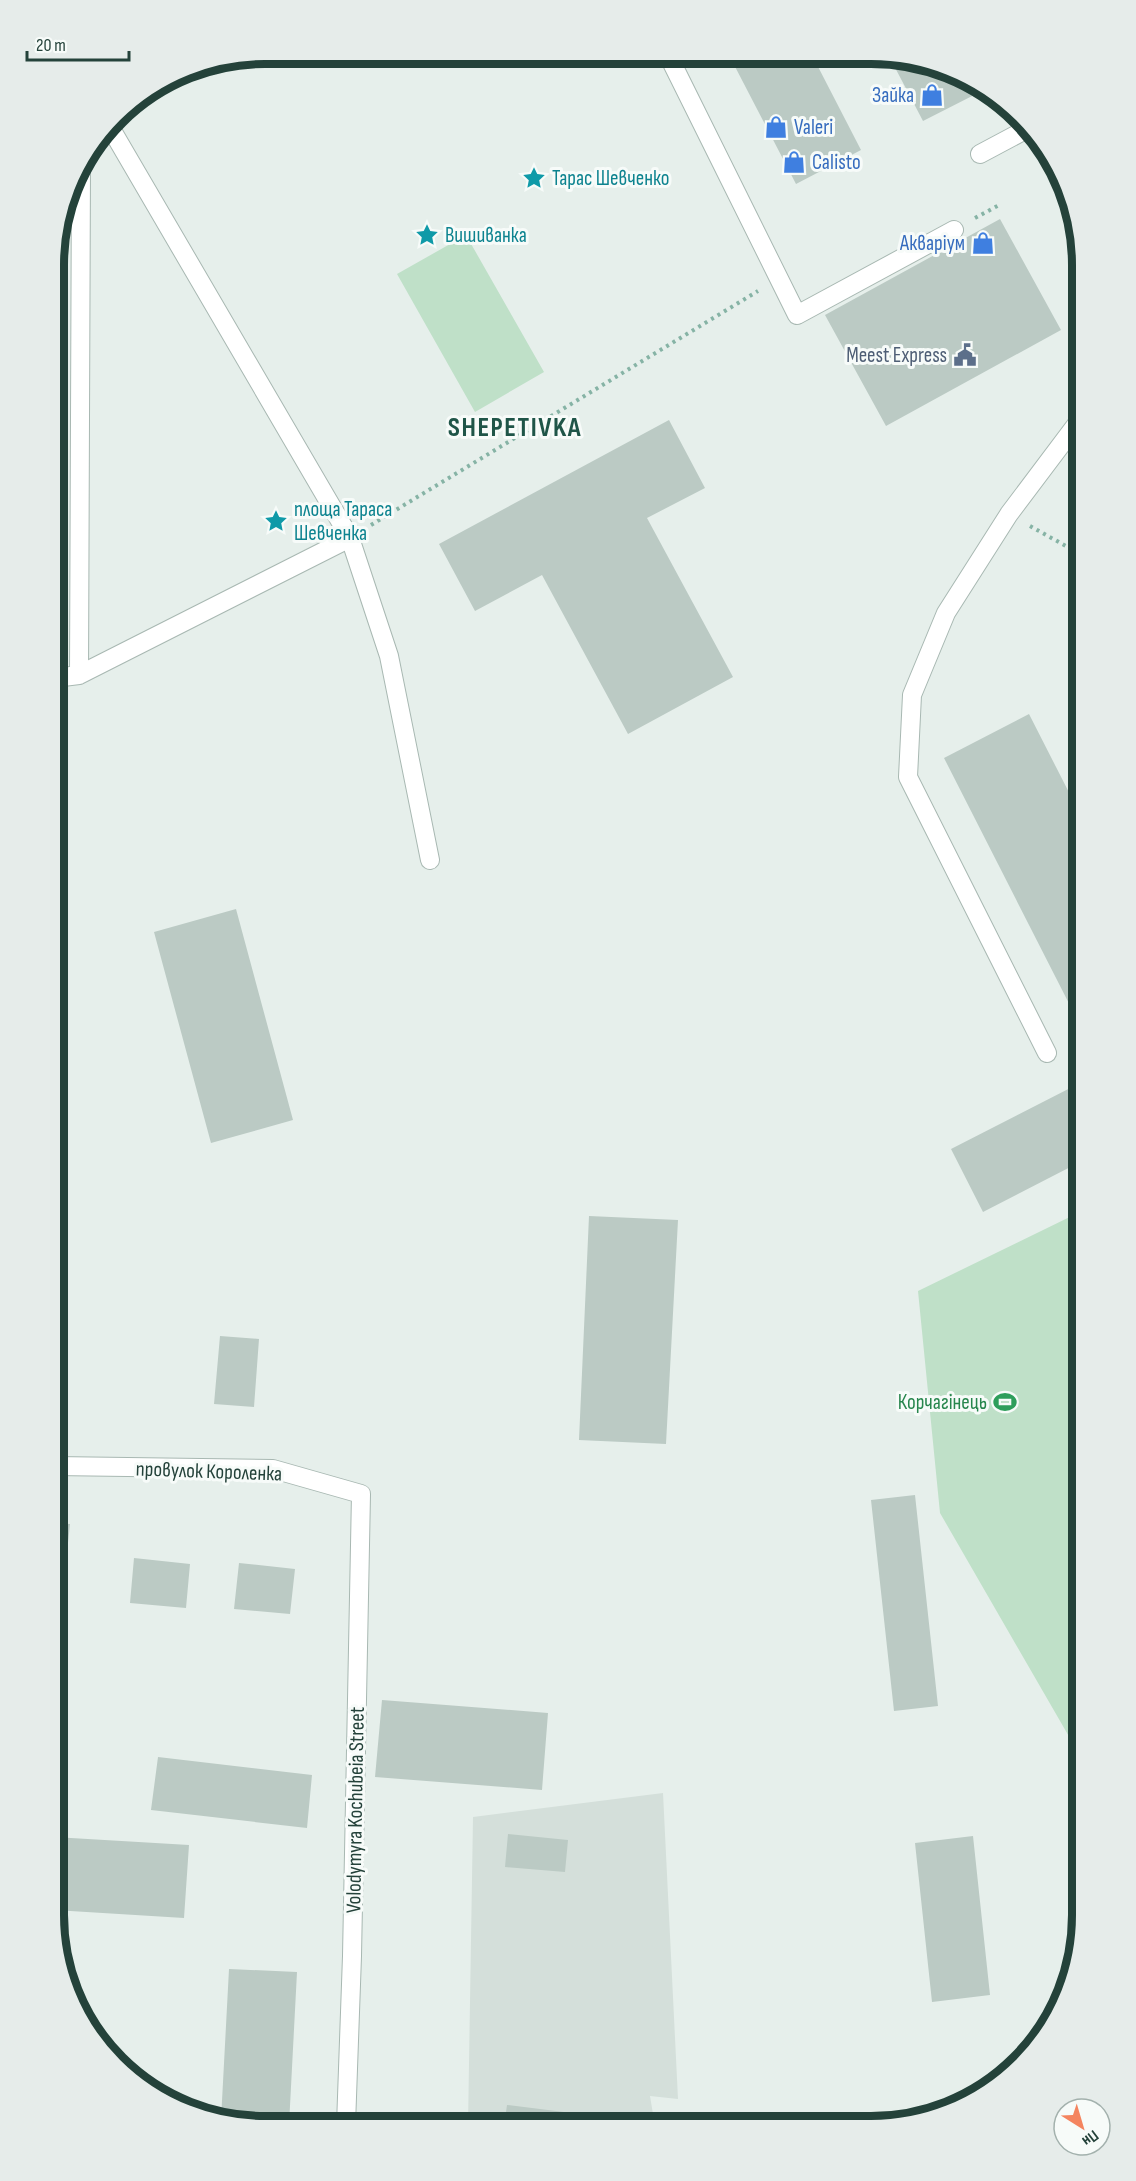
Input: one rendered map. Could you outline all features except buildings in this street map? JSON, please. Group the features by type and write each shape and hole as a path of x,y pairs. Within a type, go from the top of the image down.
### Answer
{"street":[{"path":"673,64 796,315 954,230"},
{"path":"980,154 1021,132"},
{"path":"114,133 350,538 389,656 429,860"},
{"path":"79,675 81,187"},
{"path":"1047,1053 908,777 912,695 946,613 1009,514 1072,430"},
{"path":"64,677 79,675 350,538"},
{"name":"провулок Короленка","path":"64,1466 273,1469 362,1494"},
{"name":"Volodymyra Kochubeia Street","path":"346,2116 362,1494"}],"path":[{"path":"350,538 779,278"},
{"path":"1009,514 1072,549"}],"shaded area":[{"path":"663,1793 678,2099 650,2096 653,2116 468,2116 473,1817"}],"green space":[{"path":"466,235 544,372 475,412 397,274"},
{"name":"Корчагінець","path":"1071,1216 1071,1740 940,1513 918,1291"}],"place":[{"name":"Зайка","path":"932,95"},
{"name":"Valeri","path":"776,127"},
{"name":"Calisto","path":"794,162"},
{"name":"Тарас Шевченко","path":"534,178"},
{"name":"Вишиванка","path":"427,235"},
{"name":"Акваріум","path":"983,243"},
{"name":"Meest Express","path":"965,355"},
{"name":"площа Тараса Шевченка","path":"276,521"},
{"name":"Корчагінець","path":"1005,1402"}],"district":[{"name":"SHEPETIVKA","path":"515,427"}]}
